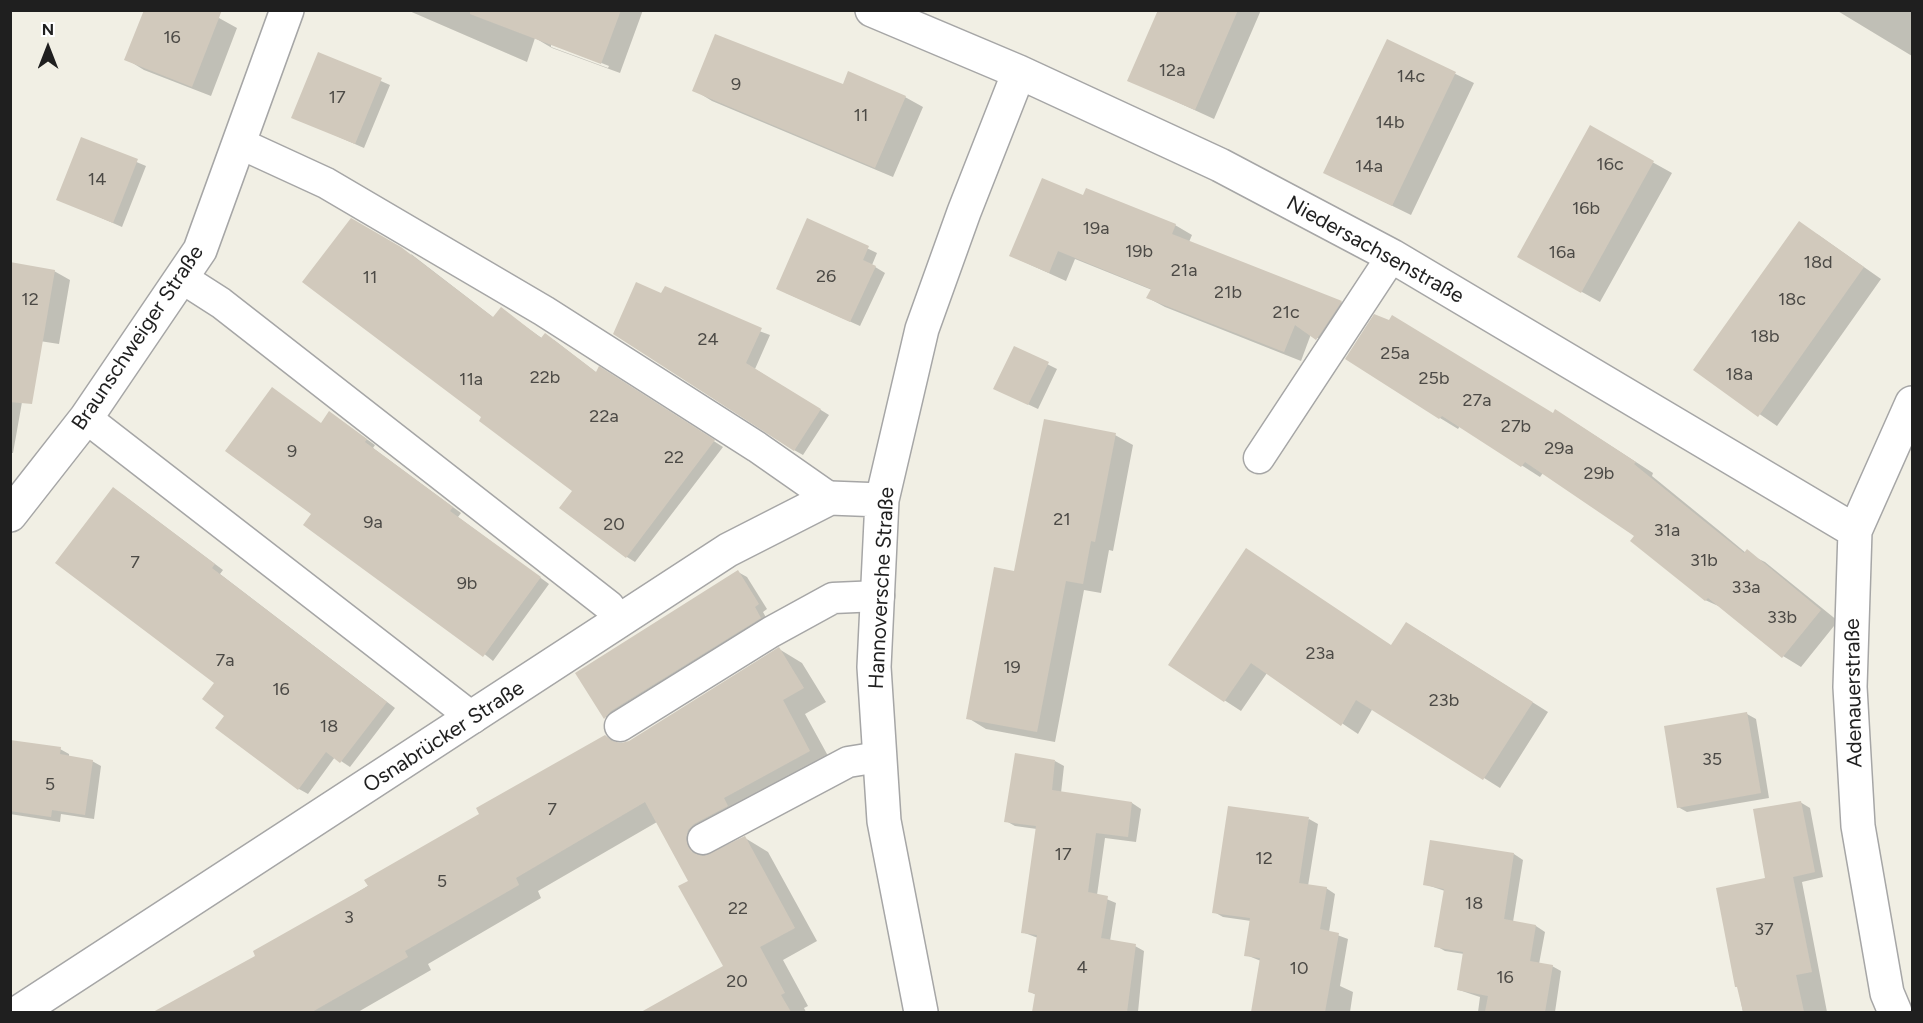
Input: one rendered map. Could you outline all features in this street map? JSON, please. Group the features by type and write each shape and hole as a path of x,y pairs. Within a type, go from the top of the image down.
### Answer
{"street":[{"name":"Braunschweiger Straße","path":"10,515 86,418 200,250 287,10"},
{"name":"Niedersachsenstraße","path":"872,10 1019,72 1220,165 1392,256 1855,531"},
{"name":"Hannoversche Straße","path":"921,1012 884,821 879,757 874,667 882,500 922,329 964,212 1019,72"},
{"name":"Adenauerstraße","path":"1891,1003 1858,826 1850,687 1855,531 1912,403"},
{"name":"Osnabrücker Straße","path":"19,1012 728,550 830,498 882,500"}],"lane":[{"path":"239,143 326,183 544,311 757,447 830,498"},
{"path":"1260,458 1392,256"},
{"path":"182,278 220,303 609,606 619,622"},
{"path":"86,418 473,718"},
{"path":"620,726 771,632 833,598 879,596"},
{"path":"704,839 848,762 879,757"}],"building":[{"path":"144,10 222,10 192,87 124,60"},
{"path":"470,10 621,10 601,64 470,14"},
{"path":"1158,10 1238,10 1195,110 1127,81"},
{"path":"715,34 843,84 848,71 906,96 875,168 692,91"},
{"path":"1387,39 1456,72 1392,206 1323,173"},
{"path":"318,52 382,78 355,144 291,118"},
{"path":"1590,125 1654,161 1581,293 1517,257"},
{"path":"81,137 138,159 113,223 56,200"},
{"path":"1042,178 1083,195 1086,188 1176,224 1172,234 1342,301 1316,340 1295,325 1284,352 1146,298 1151,289 1058,251 1049,273 1009,256"},
{"path":"351,218 401,247 493,317 501,307 541,338 545,333 596,372 599,366 715,440 626,558 559,508 572,491 479,421 481,417 302,282"},
{"path":"807,218 869,246 863,260 876,266 850,322 776,289"},
{"path":"1799,221 1864,267 1758,417 1693,370"},
{"path":"10,262 55,270 32,404 10,402"},
{"path":"636,282 661,293 665,286 762,328 746,363 821,409 794,451 613,334"},
{"path":"1374,314 1389,320 1392,315 1553,413 1555,409 1636,462 1634,464 1744,553 1747,549 1821,610 1782,658 1708,598 1705,601 1630,541 1634,536 1525,462 1521,467 1442,416 1439,419 1345,359"},
{"path":"1014,346 1049,362 1028,405 993,389"},
{"path":"272,387 321,423 329,411 367,439 365,442 453,507 450,511 541,577 483,657 303,525 311,514 225,451"},
{"path":"1044,419 1116,433 1095,542 1091,541 1083,584 1066,581 1037,732 966,719 994,567 1014,571"},
{"path":"113,487 215,564 212,568 387,702 340,763 326,752 298,790 215,728 224,716 202,699 214,683 55,563"},
{"path":"1246,548 1391,645 1406,622 1533,702 1483,780 1356,700 1341,726 1251,663 1224,702 1168,665"},
{"path":"738,570 759,604 755,607 761,618 611,711 604,719 575,673"},
{"path":"779,647 804,688 783,700 810,751 724,798 728,806 694,824 688,830 686,839 693,853 703,856 745,836 795,928 760,947 785,993 781,995 791,1012 641,1012 723,966 678,886 688,881 645,802 516,878 519,885 405,951 408,957 312,1012 153,1012 255,956 253,951 368,886 364,880 479,814 476,808 605,735 612,741 621,743 629,741"},
{"path":"1747,712 1761,793 1677,808 1664,726"},
{"path":"10,740 61,747 60,754 93,760 85,815 52,810 51,817 10,811"},
{"path":"1015,753 1055,760 1052,790 1132,802 1128,837 1096,833 1088,892 1108,896 1101,938 1136,944 1127,1012 1032,1012 1035,994 1028,992 1037,935 1021,933 1036,826 1004,822"},
{"path":"1801,801 1815,872 1793,877 1812,972 1796,975 1804,1012 1743,1012 1737,987 1735,987 1716,888 1765,878 1753,809"},
{"path":"1228,806 1309,817 1299,883 1327,887 1320,929 1339,933 1325,1012 1251,1012 1260,958 1244,956 1250,918 1212,913"},
{"path":"1430,840 1514,853 1504,919 1536,925 1530,961 1553,965 1545,1012 1485,1012 1488,996 1457,990 1463,952 1434,947 1444,889 1423,885"}]}
